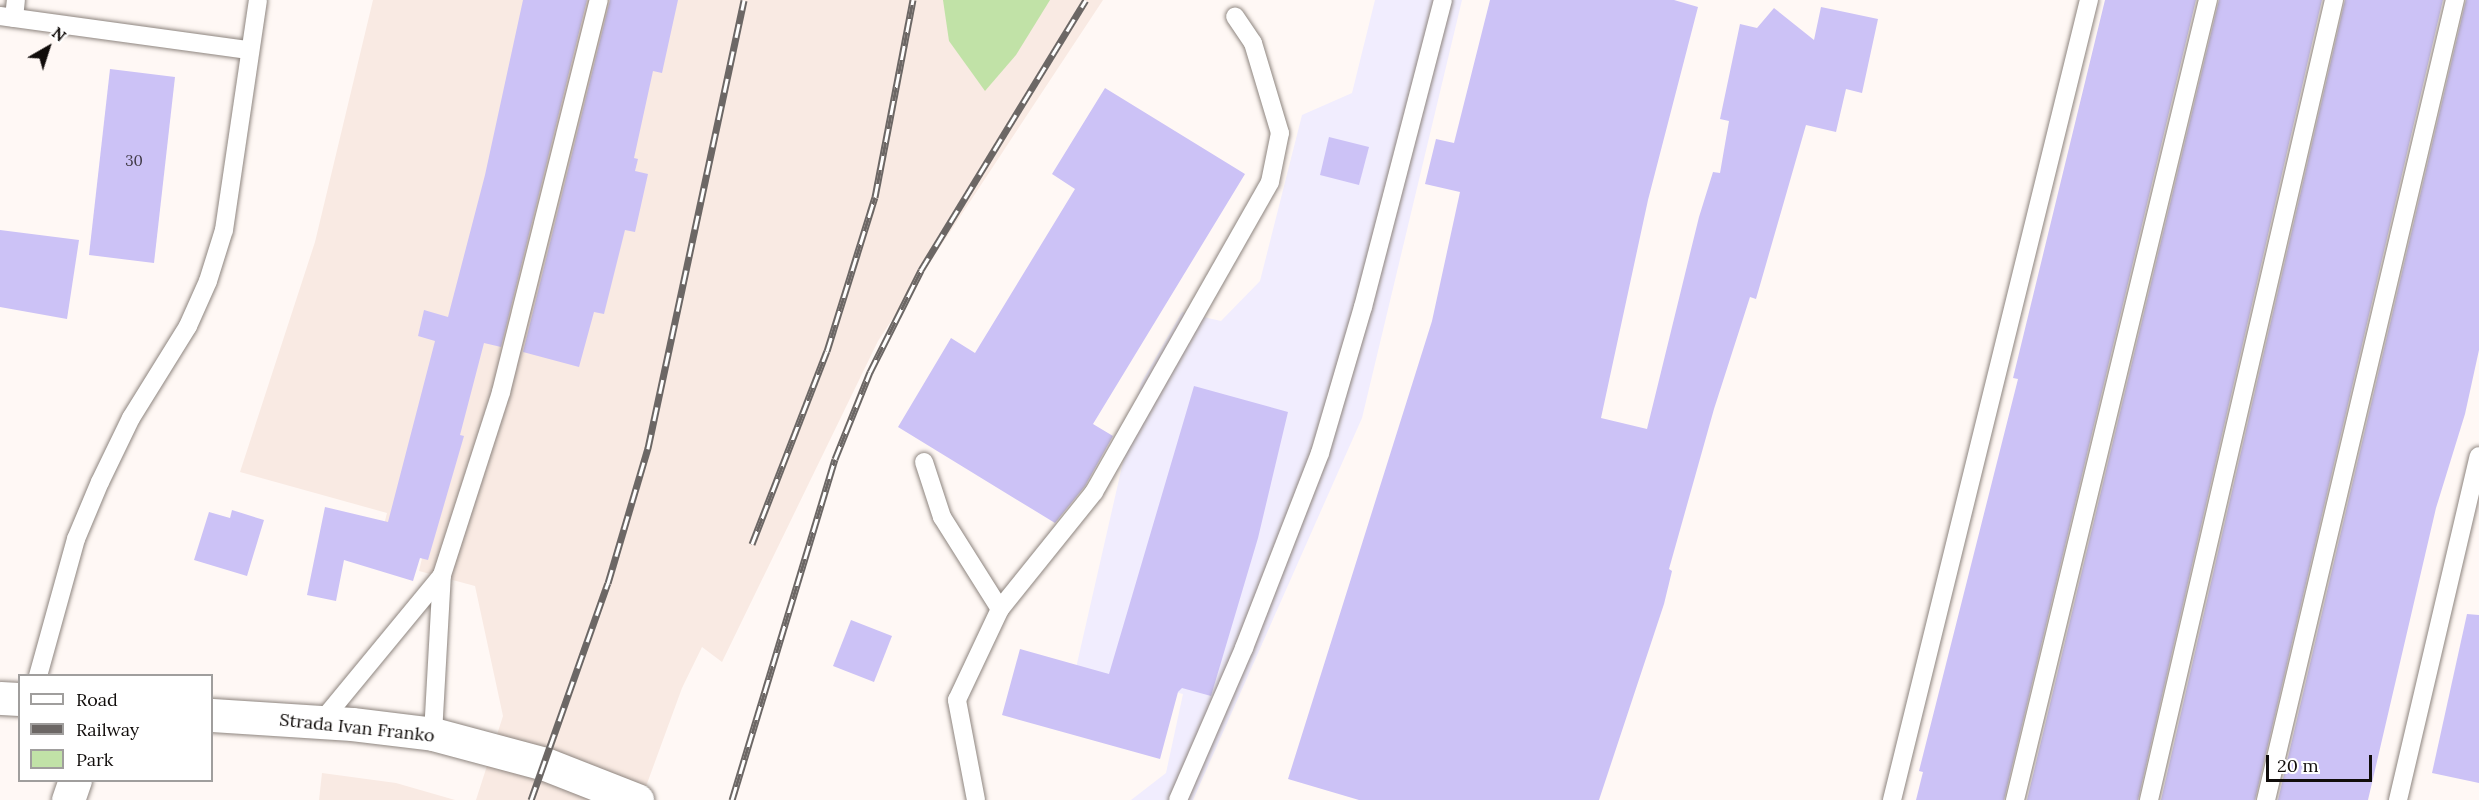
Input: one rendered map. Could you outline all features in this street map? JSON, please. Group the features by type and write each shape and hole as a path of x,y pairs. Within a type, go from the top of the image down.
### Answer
{"main road":[{"path":"0,698 18,699"},
{"name":"Strada Ivan Franko","path":"213,714 321,722 433,734 545,764 637,800"},
{"path":"68,800 74,782"}],"lane":[{"path":"16,0 7,17 249,50"},
{"path":"38,674 84,520 131,418 188,326 208,280 224,230 258,0"},
{"path":"433,734 442,575 501,392 599,0"},
{"path":"1178,800 1244,648 1320,453 1363,307 1443,0"},
{"path":"1892,800 2089,0"},
{"path":"2015,800 2208,0"},
{"path":"2149,800 2334,0"},
{"path":"2266,800 2455,0"},
{"path":"975,800 957,700 1000,609 1094,492 1270,182 1280,133 1253,43 1235,16"},
{"path":"2398,800 2479,456"},
{"path":"924,462 942,517 1000,609"},
{"path":"321,722 442,575"}],"shaded area":[{"path":"373,0 1103,0 878,341 722,662 702,647 682,688 641,800 476,800 503,716 475,586 419,571 424,550 381,537 387,513 240,472 315,242"},
{"path":"1375,0 1462,0 1362,418 1193,800 1131,800 1166,773 1183,694 1076,668 1141,383 1182,312 1221,321 1260,281 1302,115 1352,93"},
{"path":"322,773 396,783 455,800 319,800"}],"green space":[{"path":"943,0 1050,0 1016,55 985,91 949,41"}],"building":[{"path":"523,0 587,0 501,347 484,343 460,435 464,436 428,560 420,558 413,581 344,560 336,601 307,595 325,507 388,522 435,341 418,336 424,310 448,317 485,175"},
{"path":"610,0 678,0 662,73 653,71 634,158 638,159 635,171 648,174 635,232 625,230 604,314 594,312 579,367 523,352"},
{"path":"1490,0 1674,0 1698,7 1648,200 1601,418 1647,429 1699,217 1713,172 1720,173 1729,121 1720,119 1740,24 1757,28 1774,8 1814,40 1821,7 1878,19 1862,93 1846,89 1836,132 1806,125 1756,299 1750,297 1714,409 1669,569 1672,571 1664,604 1599,800 1359,800 1288,779 1432,321 1460,192 1425,184 1436,139 1454,143"},
{"path":"2105,0 2196,0 2004,800 1916,800 1923,772 1919,771 2018,379 2013,378"},
{"path":"2219,0 2322,0 2138,800 2027,800"},
{"path":"2345,0 2443,0 2255,800 2161,800"},
{"path":"2466,0 2479,0 2479,350 2465,414 2436,508 2368,800 2278,800"},
{"path":"110,69 175,77 154,263 89,255"},
{"path":"1105,88 1245,174 1093,424 1113,436 1085,486 1055,523 898,427 951,338 975,353 1075,189 1052,174"},
{"path":"1329,137 1369,147 1359,185 1320,175"},
{"path":"0,230 79,240 67,319 0,307"},
{"path":"1194,386 1288,412 1258,538 1211,696 1182,688 1178,692 1160,759 1002,715 1020,649 1109,674"},
{"path":"232,510 264,520 247,576 194,560 209,512 230,518"},
{"path":"2467,614 2479,615 2479,783 2432,773"},
{"path":"851,620 892,636 874,682 833,666"}],"railway":[{"path":"531,800 608,583 648,448 744,0"},
{"path":"752,544 827,351 875,197 913,0"},
{"path":"732,800 835,459 870,372 921,270 1086,0"}]}
